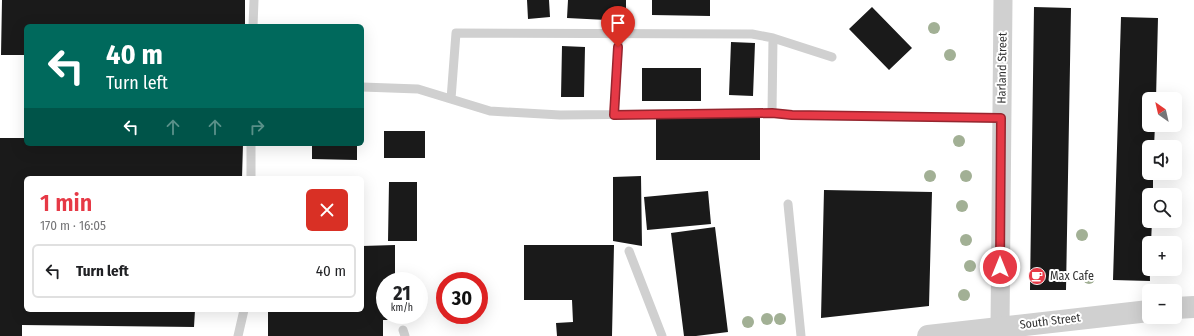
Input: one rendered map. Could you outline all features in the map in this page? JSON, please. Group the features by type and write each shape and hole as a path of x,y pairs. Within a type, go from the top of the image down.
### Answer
{"street":[{"name":"Harland Street","path":"1000,327 1003,0"},
{"path":"1182,308 1194,307"},
{"name":"South Street","path":"928,336 968,333 1000,327 1142,312"}],"lane":[{"path":"254,0 254,24"},
{"path":"451,99 456,33 752,34 772,38 832,57"},
{"path":"614,115 619,34"},
{"path":"772,38 772,113"},
{"path":"364,87 418,89 490,111 560,116 772,113 792,115 1001,118"},
{"path":"251,146 251,176"},
{"path":"788,204 801,336"},
{"path":"628,251 662,336"},
{"path":"238,336 244,312"}],"building":[{"path":"2,0 245,0 245,24 24,24 24,55 1,55"},
{"path":"527,0 549,0 550,17 528,19"},
{"path":"568,0 626,0 626,21 567,18"},
{"path":"652,0 710,0 710,16 652,15"},
{"path":"872,7 912,48 889,70 849,29"},
{"path":"1034,7 1071,8 1066,290 1030,290"},
{"path":"1121,17 1158,18 1156,92 1142,92 1142,132 1155,132 1154,140 1142,140 1142,180 1153,180 1153,188 1142,188 1142,228 1152,228 1151,236 1142,236 1142,276 1150,276 1150,281 1113,280"},
{"path":"731,42 755,43 753,96 729,95"},
{"path":"562,46 585,47 584,97 561,97"},
{"path":"642,68 701,68 701,101 642,101"},
{"path":"760,117 760,160 656,160 656,118"},
{"path":"384,131 425,131 425,158 384,158"},
{"path":"0,138 24,138 24,146 243,146 242,176 24,176 24,312 195,312 194,327 22,325 22,336 0,336"},
{"path":"312,146 357,146 357,160 312,159"},
{"path":"641,176 642,246 613,241 613,177"},
{"path":"389,182 417,182 417,241 388,241"},
{"path":"824,190 932,192 929,306 821,318"},
{"path":"708,191 711,224 647,230 644,197"},
{"path":"715,227 728,332 684,336 671,233"},
{"path":"395,245 395,272 376,272 376,324 383,324 383,336 268,336 268,312 364,312 364,246"},
{"path":"524,245 614,245 612,336 557,336 556,323 573,322 572,300 524,300"}],"place":[{"name":"Max Cafe","path":"1037,276"}],"route":[{"path":"618,47 614,115 772,113 792,115 1001,118 1000,267"}]}
